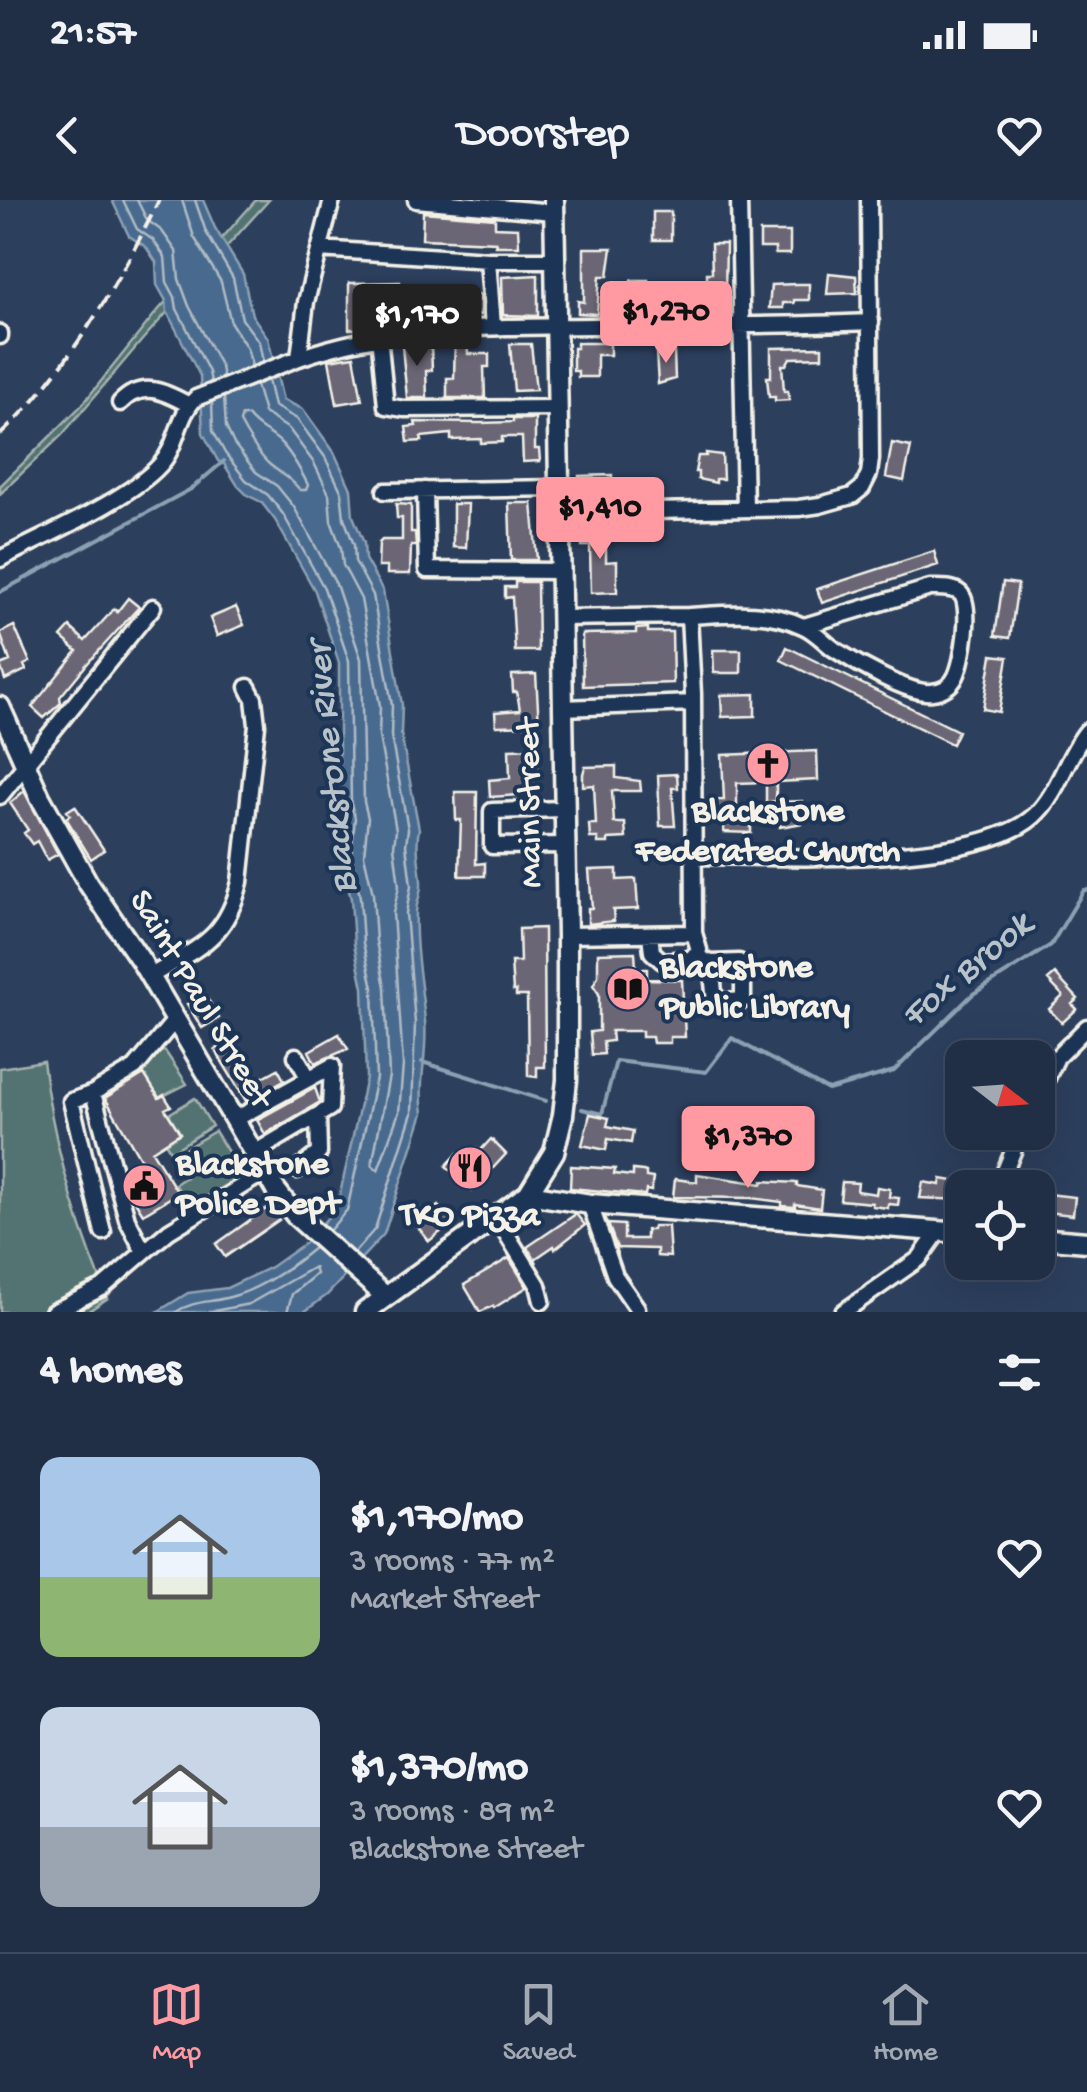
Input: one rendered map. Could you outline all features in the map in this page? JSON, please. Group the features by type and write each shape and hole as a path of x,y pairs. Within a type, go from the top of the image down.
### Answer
{"main road":[{"name":"Main Street","path":"364,1312 528,1194 554,1152 563,1115 567,1080 567,935 554,206"},
{"name":"Saint Paul Street","path":"0,707 25,765 88,883 150,976 265,1172 296,1216 385,1296"},
{"path":"528,1194 590,1204 945,1232"},
{"path":"1055,1239 1087,1242"}],"street":[{"path":"293,360 332,200"},
{"path":"416,200 554,206"},
{"path":"739,200 745,508"},
{"path":"558,513 820,505 852,496 862,488 871,458 869,200"},
{"path":"319,249 488,260 555,260"},
{"path":"488,260 492,327"},
{"path":"120,403 134,390 142,389 192,402 293,360 380,335 492,327 870,322"},
{"path":"380,335 386,406 557,408"},
{"path":"0,559 148,478 170,454 192,402"},
{"path":"385,492 558,488"},
{"path":"424,490 427,570 560,572"},
{"path":"562,618 742,614 804,626 835,650 907,687 928,693 949,686 956,676 966,602 951,589 930,588 804,626"},
{"path":"0,796 153,607"},
{"path":"689,616 694,933 699,942 696,956"},
{"path":"150,976 212,938 227,922 235,903 257,725 248,686"},
{"path":"563,708 693,703"},
{"path":"695,856 891,854 980,841 1018,826 1040,809 1087,731"},
{"path":"564,809 492,811 492,846 565,845"},
{"path":"567,935 694,933"},
{"path":"650,934 652,952 662,961 679,962 696,956 711,963"},
{"path":"103,1232 71,1101 93,1093 139,1064 175,1020"},
{"path":"1055,1059 1087,1027"},
{"path":"296,1056 310,1079"},
{"path":"234,1120 332,1066 330,1108 254,1153"},
{"path":"93,1093 131,1229 144,1252"},
{"path":"297,1170 319,1153 318,1116"},
{"path":"53,1312 102,1288 169,1231 265,1172"},
{"path":"93,1188 117,1182"},
{"path":"590,1204 615,1276 637,1308"},
{"path":"496,1216 529,1269 542,1301"},
{"path":"843,1312 919,1260 938,1232"}],"green space":[{"path":"256,200 269,200 62,435 0,494 0,486 82,405 154,315"},
{"path":"165,1051 187,1084 159,1098 145,1075 135,1078 159,1052"},
{"path":"43,1061 67,1182 108,1298 87,1312 0,1312 0,1068"},
{"path":"195,1098 212,1126 171,1152 165,1142 180,1133 169,1114"},
{"path":"215,1131 243,1176 201,1202 184,1201 176,1195 179,1190 175,1184 186,1177 173,1156"}],"water":[{"path":"112,200 203,200 243,274 252,315 268,338 283,400 303,409 334,452 351,489 353,516 364,543 365,559 383,591 402,705 401,734 419,829 421,886 416,926 426,1033 423,1113 384,1234 327,1295 304,1312 157,1312 188,1293 227,1288 271,1267 305,1243 337,1207 366,1078 363,988 341,857 345,818 341,807 339,663 315,591 275,520 261,502 238,486 203,433 200,376 167,312 157,285 156,262 146,247 129,236"}],"building":[{"path":"423,212 495,218 495,227 518,228 519,246 422,239"},
{"path":"653,212 671,212 671,240 653,240"},
{"path":"760,232 790,232 790,254 760,248"},
{"path":"711,244 726,244 725,294 721,294 721,300 710,300 707,295 707,273 712,273"},
{"path":"584,248 612,248 608,276 600,276 597,314 578,313 578,301 584,302"},
{"path":"829,273 856,276 857,293 827,294"},
{"path":"538,275 538,316 503,315 502,277"},
{"path":"631,280 674,284 674,307 631,307"},
{"path":"400,282 401,299 377,302 377,325 349,329 349,283"},
{"path":"809,284 809,300 769,308 771,285"},
{"path":"480,295 481,315 414,313 414,297"},
{"path":"467,339 468,354 489,354 489,367 484,367 485,398 447,398 447,378 454,378 455,340"},
{"path":"577,343 610,343 610,355 597,355 597,377 578,377 578,371 573,371 573,348 577,348"},
{"path":"431,344 427,398 407,398 402,346"},
{"path":"510,344 531,344 536,390 514,391"},
{"path":"822,347 822,357 790,358 782,365 784,391 788,391 789,400 775,401 775,397 769,397 771,348"},
{"path":"674,351 675,379 658,384 656,352"},
{"path":"354,356 362,400 337,404 329,360"},
{"path":"535,419 535,449 539,449 540,461 523,462 522,437 481,443 481,439 451,440 451,434 408,442 406,427 416,426 415,422"},
{"path":"892,443 911,447 904,481 886,477"},
{"path":"722,455 723,479 716,479 716,483 698,479 695,472 698,456"},
{"path":"612,475 612,495 579,495 579,476"},
{"path":"509,503 532,503 537,560 511,560"},
{"path":"396,504 411,505 411,532 415,532 416,546 411,546 410,574 387,574 387,567 378,567 379,543 402,540 402,518 397,518"},
{"path":"453,504 468,504 466,548 453,547"},
{"path":"582,529 606,530 606,562 617,561 617,592 591,593 590,546 582,546"},
{"path":"934,551 938,565 822,603 817,589"},
{"path":"515,582 537,582 538,651 515,651 512,597 505,598 505,587 515,587"},
{"path":"1003,582 1018,584 1010,638 995,636"},
{"path":"128,598 139,607 60,697 61,703 44,718 32,707 77,651 61,637 70,627 85,641"},
{"path":"236,607 244,625 217,636 210,618"},
{"path":"14,626 30,662 24,665 26,670 5,680 0,665 10,661 0,633"},
{"path":"648,628 648,632 672,632 673,683 583,686 582,634 636,633 636,629"},
{"path":"787,647 958,731 952,744 781,660"},
{"path":"713,650 741,650 741,673 714,673"},
{"path":"992,655 1008,657 999,712 983,709"},
{"path":"536,674 539,725 496,726 495,712 520,710 512,675"},
{"path":"755,694 755,716 722,717 721,695"},
{"path":"538,748 538,767 533,768 534,794 490,797 489,780 510,778 509,749"},
{"path":"817,751 818,780 776,782 776,801 766,802 766,782 737,783 737,818 751,817 751,833 724,832 724,815 714,815 714,800 724,800 722,755"},
{"path":"616,766 616,778 640,781 641,791 612,791 614,823 625,823 626,838 598,843 598,838 590,838 589,824 596,824 594,785 583,786 583,774 585,767"},
{"path":"677,774 678,788 672,788 675,826 660,826 658,775"},
{"path":"24,791 58,854 47,860 37,841 32,844 24,833 28,830 10,803"},
{"path":"455,792 477,792 476,864 485,863 485,876 459,876 461,820 456,820"},
{"path":"802,801 803,823 780,827 779,802"},
{"path":"75,806 104,850 91,859 66,818 70,815 67,811"},
{"path":"617,869 617,880 636,879 638,909 613,910 614,921 588,924 588,908 592,908 589,870"},
{"path":"544,928 545,1067 537,1067 537,1077 528,1076 527,996 516,996 513,991 511,962 520,962 519,929"},
{"path":"635,952 636,969 647,969 647,979 682,980 685,1037 670,1037 670,1043 653,1043 652,1037 642,1037 642,1031 611,1031 612,1041 603,1042 604,1054 592,1055 590,1032 599,1031 599,994 593,985 598,976 598,953"},
{"path":"1055,974 1078,999 1072,1004 1077,1009 1062,1023 1049,1009 1063,996 1048,980"},
{"path":"204,993 219,1018 202,1028 187,1004"},
{"path":"339,1034 348,1049 315,1063 309,1051"},
{"path":"233,1039 254,1082 278,1069 284,1080 246,1101 215,1050"},
{"path":"144,1074 159,1098 164,1095 171,1106 165,1109 180,1133 152,1151 178,1193 143,1214 131,1195 126,1176 144,1165 105,1098"},
{"path":"315,1088 320,1102 265,1134 257,1120"},
{"path":"590,1114 609,1118 607,1126 633,1131 631,1143 608,1139 606,1150 582,1145"},
{"path":"491,1139 506,1154 472,1191 446,1166 458,1153 465,1160 476,1148 479,1152"},
{"path":"571,1166 615,1169 614,1174 633,1176 633,1170 643,1171 646,1177 653,1178 651,1191 646,1190 645,1195 570,1188"},
{"path":"697,1174 762,1184 797,1183 822,1190 820,1208 782,1206 782,1202 751,1198 673,1197 675,1179 697,1182"},
{"path":"941,1179 945,1180 945,1199 920,1198 923,1182 940,1185"},
{"path":"842,1182 858,1183 857,1191 876,1194 877,1187 890,1189 889,1197 899,1198 898,1205 888,1204 888,1208 840,1200"},
{"path":"1055,1195 1075,1197 1073,1215 1055,1213"},
{"path":"270,1206 279,1220 225,1257 216,1244"},
{"path":"438,1206 452,1223 429,1241 409,1216 419,1208 426,1216"},
{"path":"576,1214 585,1225 535,1259 537,1263 527,1247"},
{"path":"608,1224 624,1225 624,1239 646,1239 646,1230 668,1226 670,1257 657,1256 657,1249 617,1248"},
{"path":"509,1258 527,1287 494,1308 480,1312 464,1285"}],"waterway":[{"path":"0,592 191,489 224,461"},
{"name":"Fox Brook","path":"582,1109 602,1114 616,1061 706,1072 732,1038 828,1090 894,1071 973,994 1051,945 1087,890"},
{"name":"Fox Brook","path":"422,1062 546,1101"}],"railway":[{"path":"0,435 47,384 90,325 159,200"}],"place":[{"name":"Blackstone Federated Church","path":"768,764"},
{"name":"Blackstone Public Library","path":"628,989"},
{"name":"TKO Pizza","path":"470,1168"},
{"name":"Blackstone Police Dept","path":"144,1186"}],"water label":[{"name":"Blackstone River","path":"334,768"}]}
